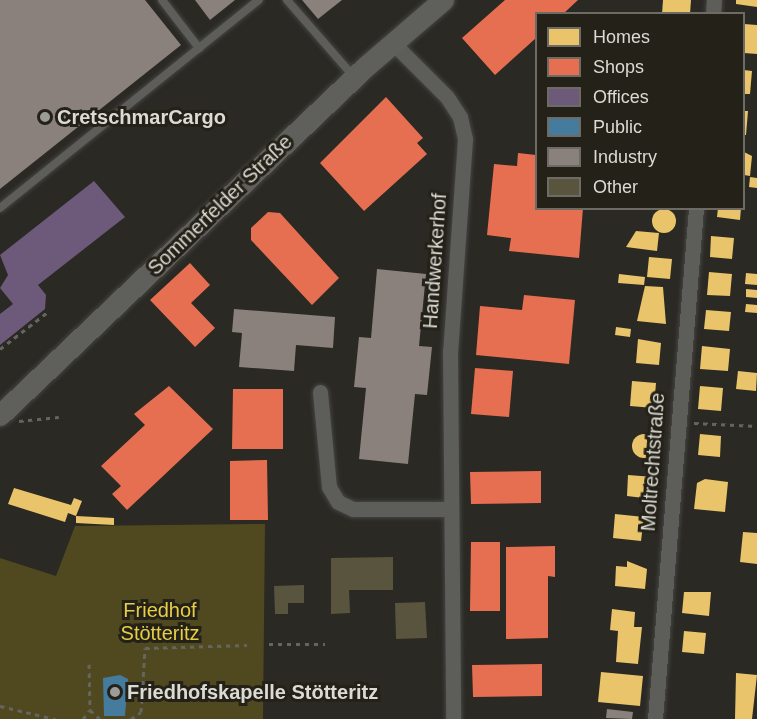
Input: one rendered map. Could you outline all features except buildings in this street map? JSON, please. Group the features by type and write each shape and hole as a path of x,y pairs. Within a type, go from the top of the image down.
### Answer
{"main road":[{"name":"Sommerfelder Straße","path":"6,418 354,77 443,0"}],"street":[{"name":"Handwerkerhof","path":"393,43 447,97 460,117 465,139 450,351 453,719"},
{"name":"Moltrechtstraße","path":"655,719 677,422 696,210"},
{"path":"320,392 329,487 338,502 352,509 450,509"}],"lane":[{"path":"162,0 199,48"},
{"path":"0,208 259,0"},
{"path":"287,0 354,77"}],"path":[{"path":"0,349 49,311"},
{"path":"6,418 59,417"},
{"path":"677,422 757,426"},
{"path":"269,644 325,644"},
{"path":"131,719 141,712 145,648 247,645"},
{"path":"83,719 90,710 89,664"},
{"path":"0,706 55,719"},
{"path":"90,710 100,719"}],"green space":[{"name":"Friedhof Stötteritz","path":"265,524 263,719 0,719 0,558 56,576 75,526"}],"place":[{"name":"CretschmarCargo","path":"45,117"},
{"name":"Friedhofskapelle Stötteritz","path":"115,692"}]}
